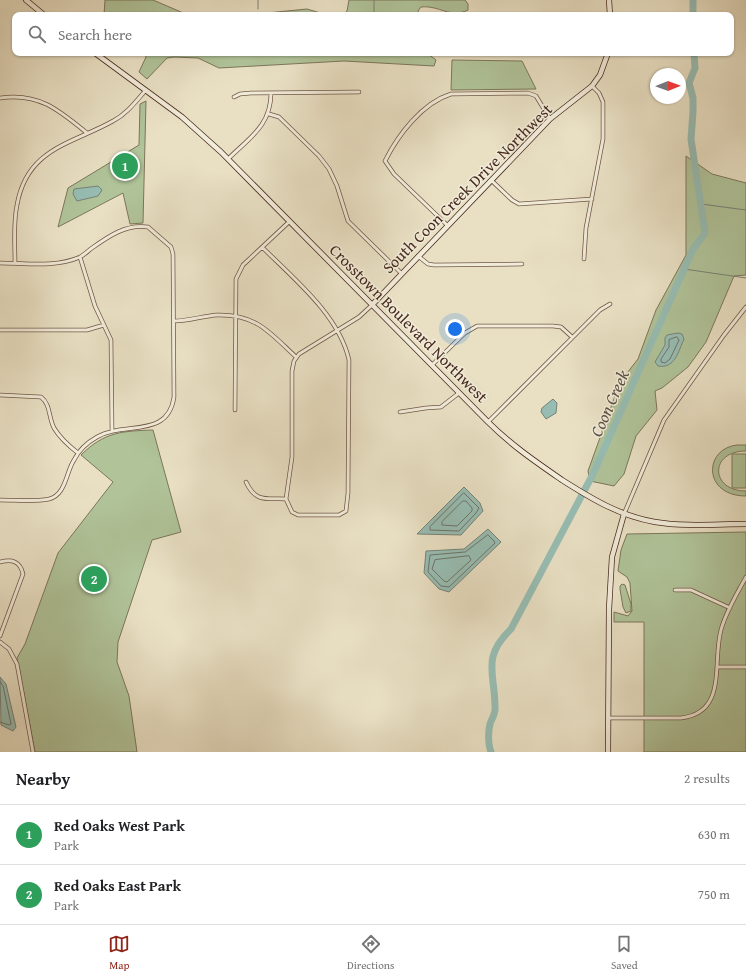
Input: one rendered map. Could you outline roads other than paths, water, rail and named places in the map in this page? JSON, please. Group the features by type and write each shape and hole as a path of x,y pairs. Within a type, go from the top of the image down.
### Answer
{"street":[{"path":"26,0 40,12"},
{"path":"609,0 610,12"},
{"name":"Crosstown Boulevard Northwest","path":"99,56 186,120 228,159 488,422 524,454 592,499 612,510 643,520 671,524 746,524"},
{"name":"South Coon Creek Drive Northwest","path":"372,305 550,119 592,86 600,75 607,56"},
{"path":"584,259 586,228 603,139 604,110 602,97 592,86"},
{"path":"15,263 16,205 21,188 33,168 45,155 56,147 113,121 124,114 146,90"},
{"path":"234,97 240,94 359,92"},
{"path":"228,159 259,130 269,114 271,94"},
{"path":"447,225 394,174 385,161 389,153 418,114 428,104 441,97 451,94 533,94 550,119"},
{"path":"0,98 23,96 37,99 51,105 87,133"},
{"path":"269,114 279,117 319,156 337,186 348,221 401,273"},
{"path":"491,180 512,200 519,204 592,199"},
{"path":"236,410 235,318 236,279 238,272 243,265 290,221"},
{"path":"0,263 59,263 80,257 106,238 124,229 144,226 153,230 170,247 173,254 174,322 174,397 171,409 161,421 151,426 112,430 92,440 78,453 70,466 64,486 55,497 44,499 0,500"},
{"path":"262,247 320,306 337,332 345,346 348,360 348,492 346,511 339,515 298,515 292,512 286,498 292,457 292,366 296,357 337,332 360,317 372,305"},
{"path":"418,256 428,264 434,265 522,264"},
{"path":"80,257 95,306 111,340 112,430"},
{"path":"488,422 572,337 600,310 610,304"},
{"path":"608,752 609,609 612,557 624,514 664,420 724,334 746,307"},
{"path":"174,322 217,316 254,321 264,326 296,357"},
{"path":"0,330 87,330 104,325"},
{"path":"432,365 465,333 477,326 561,327 572,337"},
{"path":"400,412 440,407 459,393"},
{"path":"0,396 40,397 48,403 51,418 58,433 78,453"},
{"path":"246,482 255,496 261,498 286,498"},
{"path":"0,562 12,560 20,565 22,578 0,636"},
{"path":"608,718 681,718 697,714 705,707 712,696 717,667 720,632 730,608 746,577"},
{"path":"675,590 691,590 730,608"},
{"path":"0,642 6,646 12,654 16,664 33,752"},
{"path":"717,667 746,667"}],"water":[{"path":"98,186 102,190 98,196 77,201 73,194 74,189"},
{"path":"678,333 682,334 684,339 678,354 668,365 658,366 655,362 665,345 665,338 667,335"},
{"path":"553,399 557,403 556,413 546,419 541,412 542,408"},
{"path":"464,487 480,503 483,511 461,535 417,534"},
{"path":"488,529 501,542 449,592 439,589 424,573 426,551 464,549"},
{"path":"0,677 6,684 16,727 13,731 1,725"}],"waterway":[{"path":"258,0 258,9"},
{"path":"374,0 374,12"},
{"name":"Coon Creek","path":"693,0 693,12"},
{"name":"Coon Creek","path":"491,752 489,731 495,709 492,666 496,649 511,629 592,476 693,249 705,233 691,139 693,98 689,83 695,68 694,56"},
{"path":"701,204 746,210"},
{"path":"684,269 746,278"}],"place":[{"name":"Red Oaks West Park","path":"125,166"},
{"name":"Red Oaks East Park","path":"94,579"}]}
